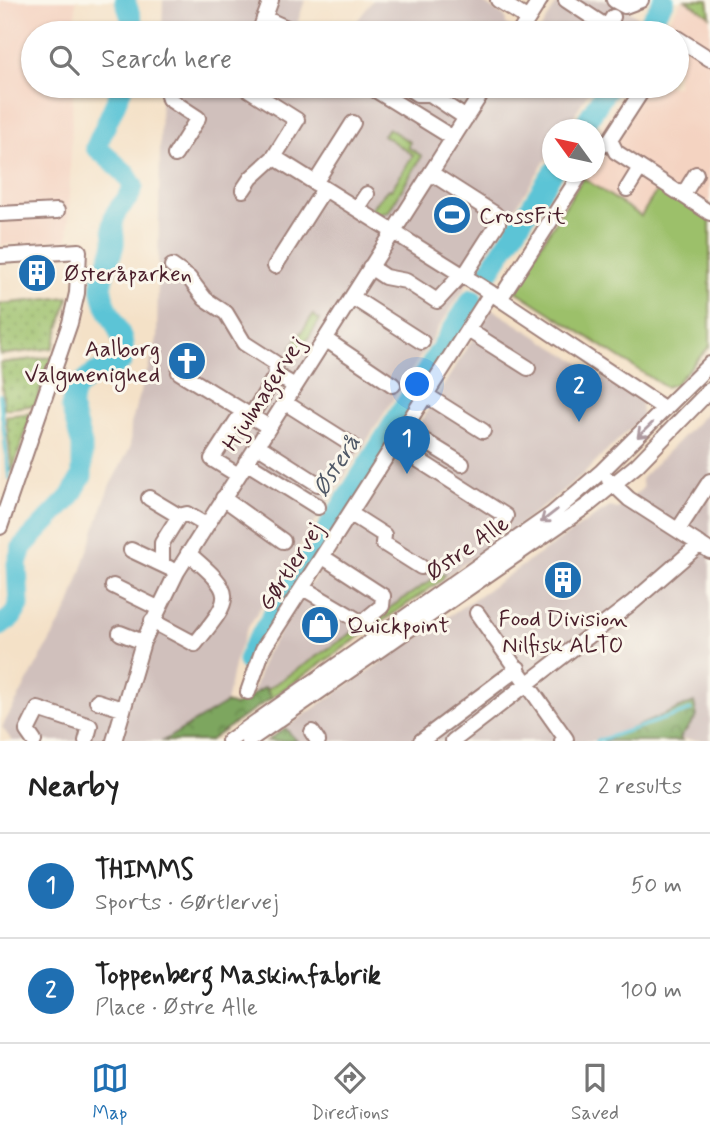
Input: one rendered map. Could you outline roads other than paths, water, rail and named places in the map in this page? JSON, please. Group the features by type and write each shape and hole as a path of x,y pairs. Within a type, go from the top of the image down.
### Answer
{"street":[{"path":"263,21 271,0"},
{"path":"498,0 528,19 540,0"},
{"path":"566,0 598,21"},
{"path":"614,0 625,6 642,0"},
{"path":"622,0 629,0"},
{"path":"611,21 613,17"},
{"path":"264,18 271,21"},
{"path":"689,46 710,59"},
{"path":"169,98 198,118 175,155"},
{"path":"243,190 251,178 274,157 297,120 262,98"},
{"path":"388,98 453,138"},
{"path":"442,98 466,118"},
{"name":"Hjulmagervej","path":"114,741 143,642 177,572 478,98"},
{"path":"605,143 624,127 639,98"},
{"path":"275,266 353,123"},
{"path":"610,140 616,152 710,213"},
{"path":"274,157 496,296 665,410"},
{"path":"627,189 640,168"},
{"path":"370,267 385,277 406,281 437,301 463,275 498,223 495,214 430,173"},
{"path":"683,195 696,174"},
{"name":"Gørtlervej","path":"248,692 263,649 468,330 496,296 575,182"},
{"path":"357,209 367,194"},
{"path":"0,214 57,211"},
{"path":"0,256 79,250 77,293 70,323 0,527"},
{"path":"172,266 189,278 205,299 226,313 244,343 275,363 276,375 212,459 238,475"},
{"path":"352,297 422,342"},
{"path":"468,330 528,368"},
{"path":"325,339 393,385"},
{"name":"Østre Alle","path":"229,741 517,540 602,471 710,364"},
{"path":"179,372 269,427"},
{"path":"276,375 295,386"},
{"name":"Østre Alle","path":"248,741 614,485 670,434 710,390"},
{"path":"426,395 483,431"},
{"path":"284,402 352,445"},
{"path":"405,429 462,464"},
{"path":"257,445 318,484"},
{"path":"394,445 506,516 501,524"},
{"path":"246,462 318,507"},
{"path":"454,741 705,547 629,499 602,471"},
{"path":"678,530 710,481"},
{"path":"149,498 179,516"},
{"path":"223,498 283,541"},
{"path":"162,564 162,543 179,516 187,514 206,526"},
{"path":"351,514 384,535 383,543 421,567"},
{"path":"131,550 177,572"},
{"path":"113,586 195,644 222,610 227,596 224,587 188,553"},
{"path":"303,588 359,621 365,620 382,606 383,596 323,557"},
{"path":"477,613 530,684 566,739 562,741"},
{"path":"120,633 143,642"},
{"path":"421,741 518,668"},
{"path":"97,701 122,709"},
{"path":"34,741 27,731 38,709 90,726 86,741"}],"waterway":[{"path":"125,0 132,21"},
{"name":"Østerå","path":"651,21 664,0"},
{"path":"0,626 12,617 19,605 17,564 22,547 70,497 82,476 82,445 71,407 75,389 95,373 121,362 121,335 104,300 102,285 114,244 114,217 130,195 133,186 125,173 96,147 118,98"},
{"name":"Østerå","path":"588,119 601,98"},
{"name":"Østerå","path":"488,273 547,182"},
{"name":"Østerå","path":"248,661 253,647 472,299"},
{"path":"0,395 9,478"},
{"path":"597,741 691,710"}],"place":[{"name":"CrossFit","path":"452,215"},
{"name":"Østeråparken","path":"37,273"},
{"name":"Aalborg Valgmenighed","path":"187,361"},
{"name":"Toppenberg Maskinfabrik","path":"579,422"},
{"name":"THIMMS","path":"407,474"},
{"name":"Food Division Nilfisk ALTO","path":"563,580"},
{"name":"Quickpoint","path":"320,625"}]}
